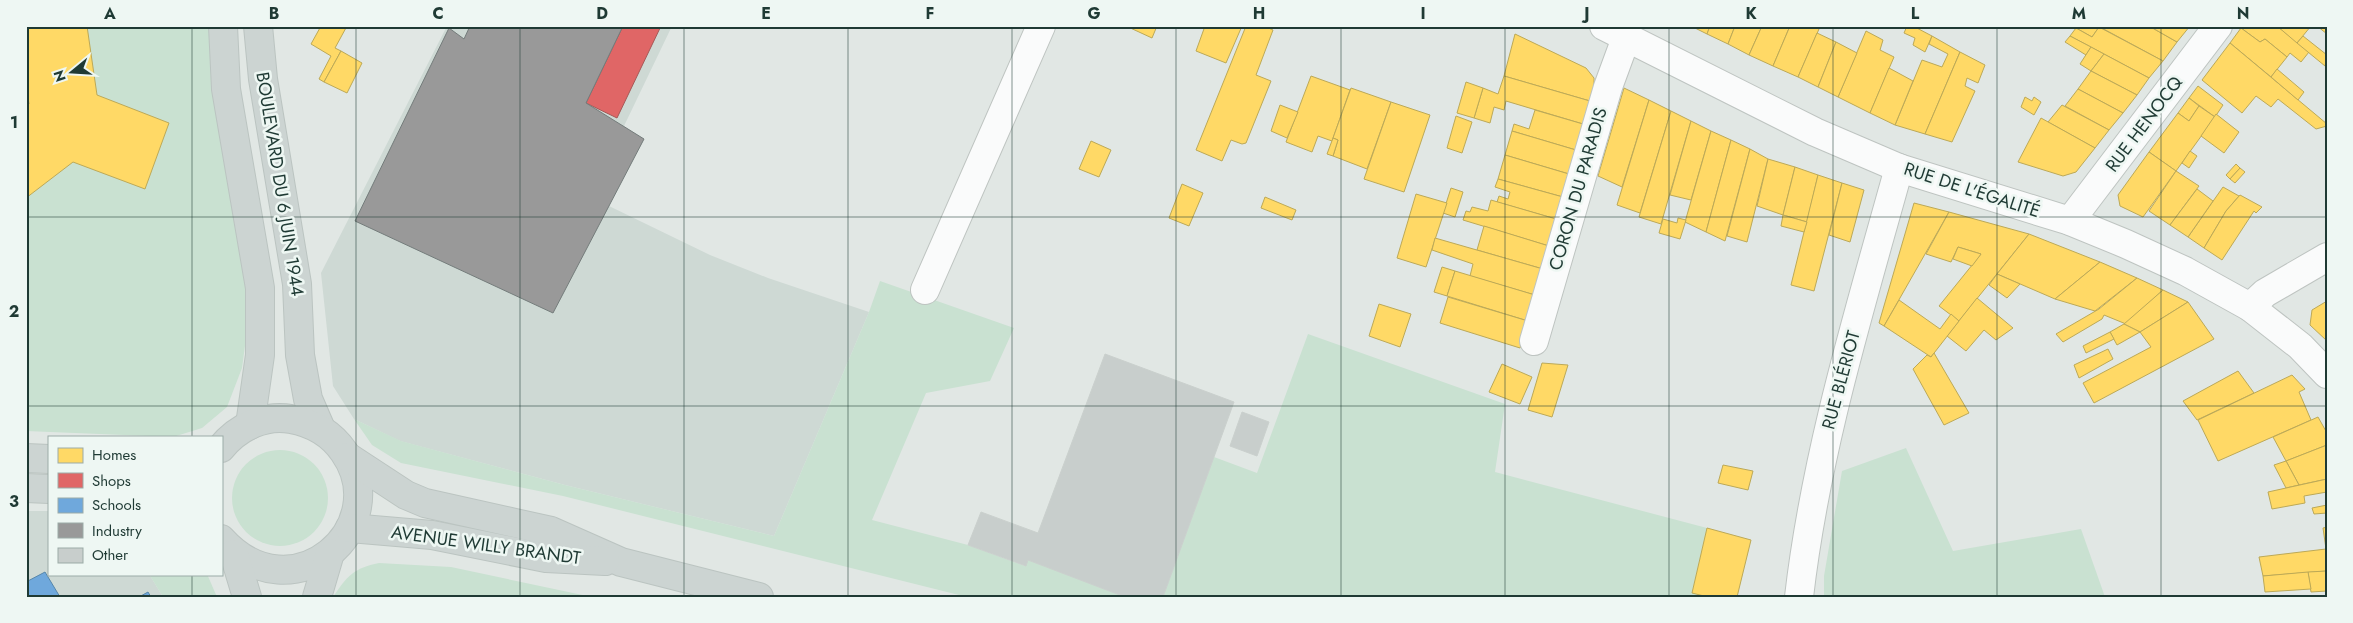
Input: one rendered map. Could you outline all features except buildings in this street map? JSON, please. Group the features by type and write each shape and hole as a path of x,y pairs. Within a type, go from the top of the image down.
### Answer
{"main road":[{"name":"BOULEVARD DU 6 JUIN 1944","path":"223,26 226,89 260,288 260,355 250,425"},
{"name":"BOULEVARD DU 6 JUIN 1944","path":"258,26 263,80 298,284 300,355 308,398 321,429"},
{"path":"222,447 236,433 250,425 265,420 284,418 304,421 321,429 337,442 348,457 356,474 358,494 350,528 342,540 330,553 316,562 299,569 264,569 248,563 228,547"},
{"name":"AVENUE WILLY BRANDT","path":"348,457 406,495 425,503 551,531 621,562 759,597"},
{"path":"26,458 48,459"},
{"path":"26,488 48,489"},
{"name":"AVENUE WILLY BRANDT","path":"350,528 432,535 546,558 621,562"},
{"path":"228,547 247,597"},
{"path":"317,597 330,553"}],"street":[{"path":"925,290 1042,26"},
{"name":"RUE HENOCQ","path":"2070,222 2218,26"},
{"name":"RUE DE L'ÉGALITÉ","path":"1615,32 1815,132 1899,168 2070,222 2126,244 2185,271 2250,307 2300,346 2327,374"},
{"name":"CORON DU PARADIS","path":"1534,341 1608,87 1615,32"},
{"name":"RUE BLÉRIOT","path":"1799,597 1812,503 1833,408 1899,168"},
{"path":"2250,307 2265,293 2327,257"}],"shaded area":[{"path":"447,26 672,26 624,126 644,139 609,206 710,255 768,278 869,312 774,536 565,485 400,441 354,419 333,386 321,273"},
{"path":"26,511 48,511 48,576 150,576 163,597 26,597"}],"green space":[{"path":"87,26 214,26 250,309 242,368 227,407 202,428 176,436 26,431 26,198 73,162 145,189 169,123 97,95"},
{"path":"880,281 1014,328 990,381 926,393 872,520 968,545 1025,566 1028,560 1125,597 967,597 563,496 401,463 372,445 354,419 401,441 565,485 774,536 869,312"},
{"path":"1308,334 1505,404 1495,472 1707,528 1692,592 1708,597 1163,597 1214,457 1257,473"},
{"path":"1906,448 1953,551 2081,529 2105,597 1824,597 1824,576 1842,471"},
{"path":"280,450 299,453 314,464 325,479 328,498 325,517 314,532 299,543 280,546 261,543 246,532 235,517 232,498 235,479 246,464 261,453"},
{"path":"379,563 451,567 592,597 333,597 347,578 357,570"},
{"path":"150,576 208,576 217,597 163,597"}]}
